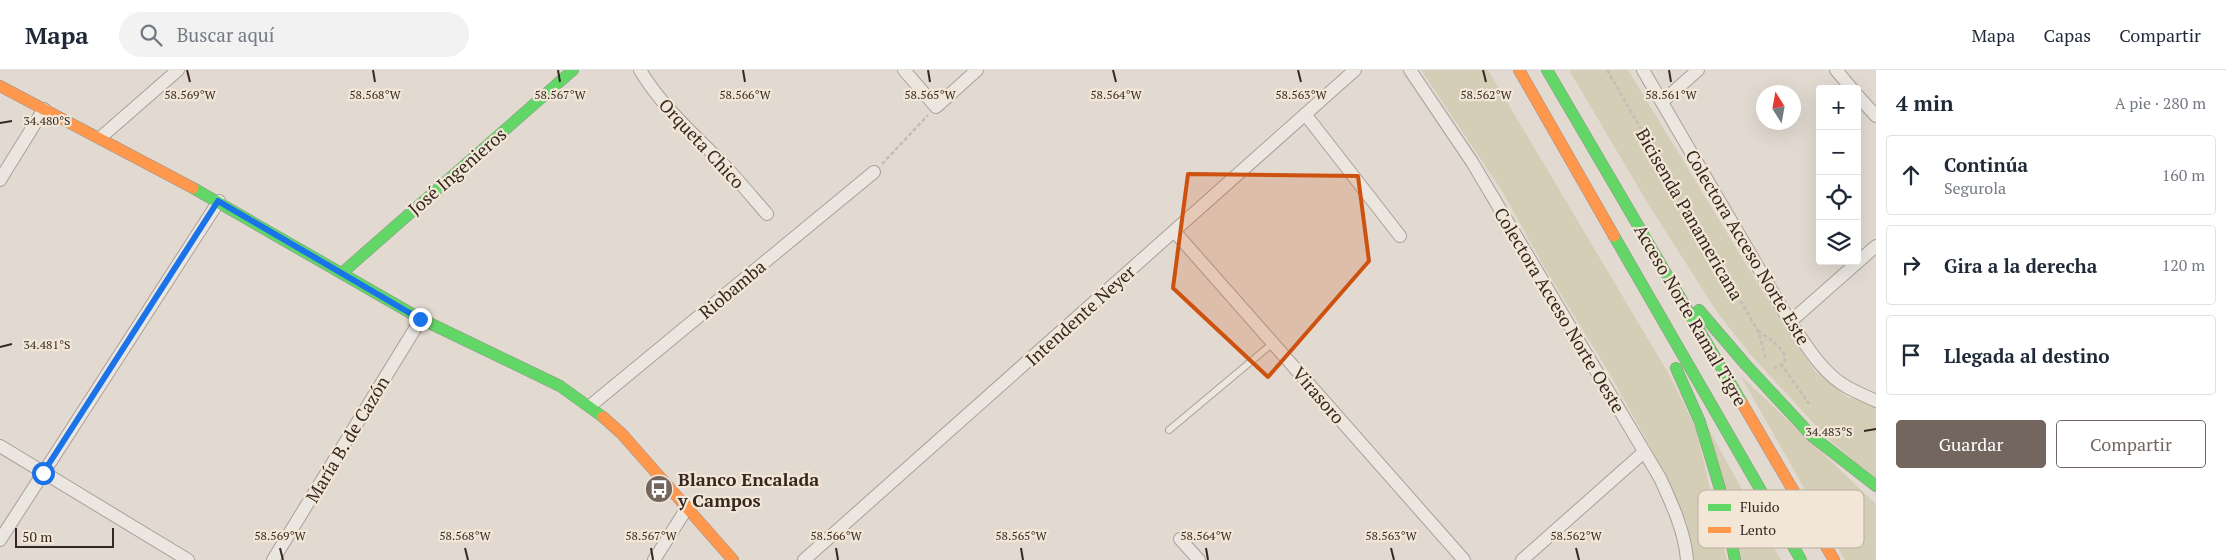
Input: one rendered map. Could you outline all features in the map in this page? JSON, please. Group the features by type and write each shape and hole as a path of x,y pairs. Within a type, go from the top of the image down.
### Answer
{"main road":[{"name":"José Ingenieros","path":"342,273 573,70"},
{"name":"Acceso Norte Ramal Tigre","path":"1519,70 1761,490"},
{"name":"Acceso Norte Ramal Tigre","path":"1547,70 1793,490"},
{"path":"0,86 218,201 420,319 560,386 590,406 622,434 733,560"},
{"path":"1621,246 1700,422 1721,490"},
{"path":"1668,276 1718,330 1746,365 1812,436 1876,486"},
{"name":"Acceso Norte Ramal Tigre","path":"1794,548 1801,560"},
{"name":"Acceso Norte Ramal Tigre","path":"1827,548 1834,560"}],"street":[{"path":"100,138 178,70"},
{"name":"Orqueta Chico","path":"640,70 646,81 678,119 767,214"},
{"path":"904,70 936,107 977,70"},
{"name":"Intendente Neyer","path":"804,560 1355,70"},
{"name":"Colectora Acceso Norte Oeste","path":"1410,70 1472,162 1585,349 1660,478 1674,506 1687,560"},
{"name":"Colectora Acceso Norte Este","path":"1643,70 1790,322 1822,367 1846,387 1876,401"},
{"path":"1662,102 1698,70"},
{"path":"1836,70 1849,85"},
{"path":"1861,99 1876,116"},
{"path":"0,180 44,109"},
{"path":"1305,114 1400,236"},
{"name":"Riobamba","path":"590,406 874,172"},
{"path":"0,540 218,201"},
{"name":"Virasoro","path":"1174,231 1464,560"},
{"path":"1790,322 1876,246"},
{"name":"María B. de Cazón","path":"273,560 420,319"},
{"path":"0,446 188,560"},
{"path":"1522,560 1644,452"},
{"path":"654,560 687,508"},
{"path":"1180,539 1199,560"}],"lane":[{"path":"1169,430 1273,343"}],"path":[{"name":"Bicisenda Panamericana","path":"1607,70 1758,332 1769,367 1775,368 1781,364 1784,358 1784,351 1773,340 1758,332"},
{"path":"874,172 936,107"},
{"path":"1781,364 1813,410"}],"highlighted area":[{"path":"1188,174 1358,176 1369,261 1268,377 1173,288"}],"shaded area":[{"path":"1421,70 1488,70 1670,376 1696,429 1710,490 1698,490 1698,548 1724,548 1727,560 1693,560 1687,524 1664,472 1610,374 1547,272 1502,191"},
{"path":"1569,70 1628,70 1783,325 1815,371 1847,397 1876,405 1876,479 1829,440 1750,354 1717,312 1647,202"},
{"path":"1740,375 1861,490 1805,490"},
{"path":"1708,428 1742,490 1724,490"},
{"path":"1864,493 1876,504 1876,560 1845,560 1838,548 1864,548"},
{"path":"1738,548 1774,548 1781,560 1741,560"}],"traffic: fast":[{"path":"342,273 573,70"},
{"path":"1547,70 1742,403"},
{"path":"193,188 421,319 560,386 603,417"},
{"path":"1614,236 1761,490"},
{"path":"1699,310 1746,365 1812,436 1876,486"},
{"path":"1676,368 1700,422 1720,490"},
{"path":"1733,548 1735,560"},
{"path":"1794,548 1801,560"}],"traffic: slow":[{"path":"1519,70 1614,236"},
{"path":"0,86 193,188"},
{"path":"1742,403 1793,490"},
{"path":"603,417 622,434 733,560"},
{"path":"1827,548 1834,560"}],"place":[{"name":"Blanco Encalada y Campos","path":"659,489"}],"route":[{"path":"43,473 218,201 420,319"}]}
